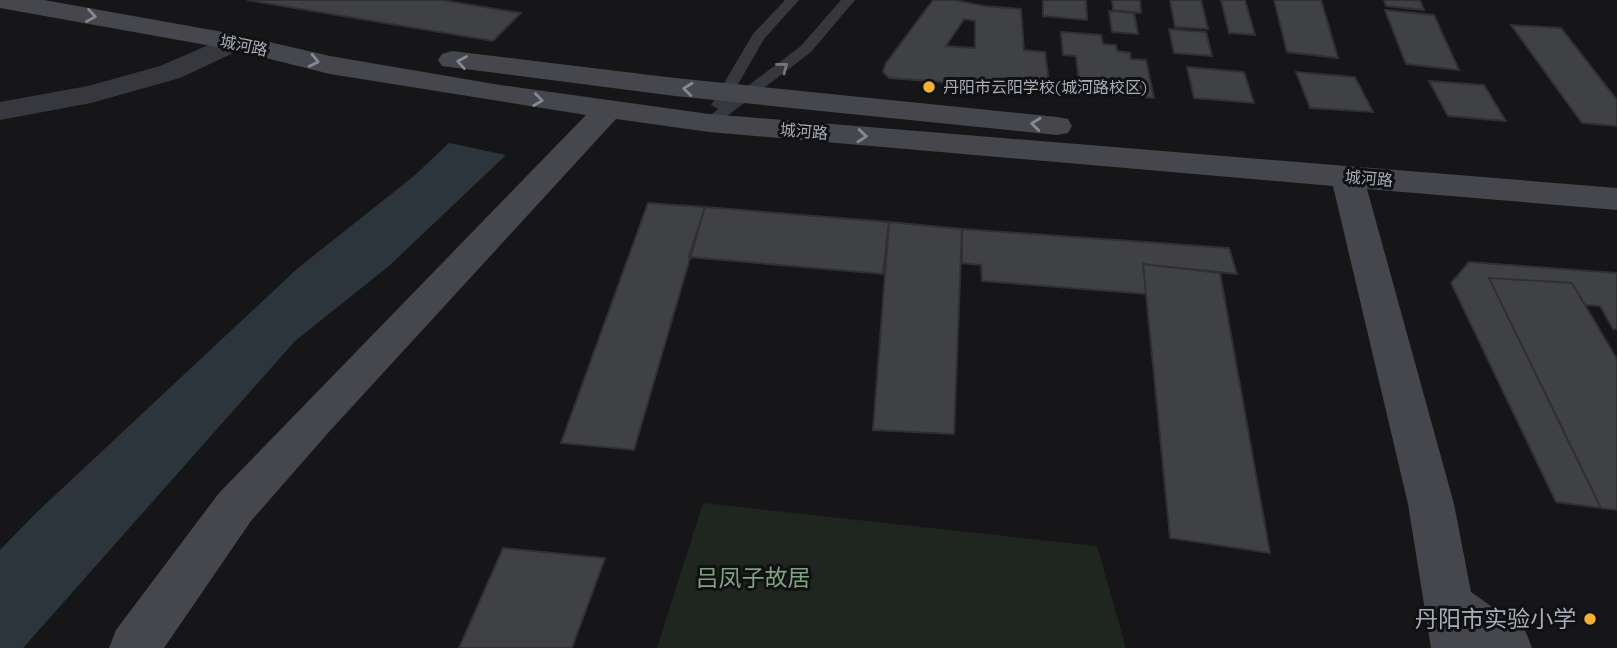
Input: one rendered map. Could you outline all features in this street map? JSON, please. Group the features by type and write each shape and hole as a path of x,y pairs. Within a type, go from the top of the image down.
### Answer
{"main road":[{"name":"城河路","path":"123,0 274,30 485,66 1220,142 1617,174"},
{"name":"城河路","path":"15,1 234,42 330,65 500,94 709,123 1617,199"},
{"path":"134,648 235,507 322,411 609,109"},
{"path":"1347,176 1431,504 1452,627 1507,648"}],"street":[{"path":"0,111 91,94 170,72 234,42"}],"lane":[{"path":"736,94 758,37 792,0"},
{"path":"709,123 736,94 806,49 848,0"}],"green space":[{"name":"吕凤子故居","path":"703,503 1097,546 1126,648 657,648"}],"shaded area":[{"path":"449,143 506,155 389,266 295,341 23,648 0,648 0,550 36,513 298,268 414,176"}],"building":[{"path":"247,0 441,0 521,13 493,41"},
{"path":"933,0 955,0 1021,9 1024,50 1045,52 1050,90 889,78 883,72 886,63","holes":["964,19 975,21 975,48 946,46"]},
{"path":"1043,0 1086,0 1087,20 1043,16"},
{"path":"1112,0 1140,0 1141,13 1113,10"},
{"path":"1170,0 1201,0 1208,29 1175,27"},
{"path":"1221,0 1245,0 1255,35 1229,33"},
{"path":"1274,0 1321,0 1338,58 1287,52"},
{"path":"1384,0 1420,0 1424,10 1386,6"},
{"path":"1385,10 1434,15 1459,70 1406,64"},
{"path":"1109,11 1134,13 1138,34 1112,32"},
{"path":"1511,25 1561,28 1617,100 1617,126 1582,123"},
{"path":"1169,29 1206,32 1212,56 1174,53"},
{"path":"1061,32 1101,35 1103,44 1116,45 1117,51 1130,53 1131,59 1146,60 1154,98 1080,92 1076,56 1063,55"},
{"path":"1187,67 1244,72 1254,103 1194,98"},
{"path":"1296,72 1355,77 1373,112 1310,108"},
{"path":"1429,81 1484,85 1506,121 1448,116"},
{"path":"648,203 705,207 634,450 561,443"},
{"path":"705,207 889,222 883,274 689,257"},
{"path":"889,222 962,229 954,434 873,430"},
{"path":"962,229 1229,248 1237,274 1143,264 1146,294 982,281 981,265 962,263"},
{"path":"1469,262 1617,273 1617,329 1613,329 1600,306 1585,305 1572,283 1489,278 1601,508 1556,502 1451,283"},
{"path":"1143,264 1220,273 1270,553 1170,538"},
{"path":"1489,278 1572,283 1617,359 1617,510 1601,508"},
{"path":"503,548 605,558 572,648 459,648"}],"place":[{"name":"丹阳市云阳学校(城河路校区)","path":"929,87"},
{"name":"丹阳市实验小学","path":"1590,619"}]}
